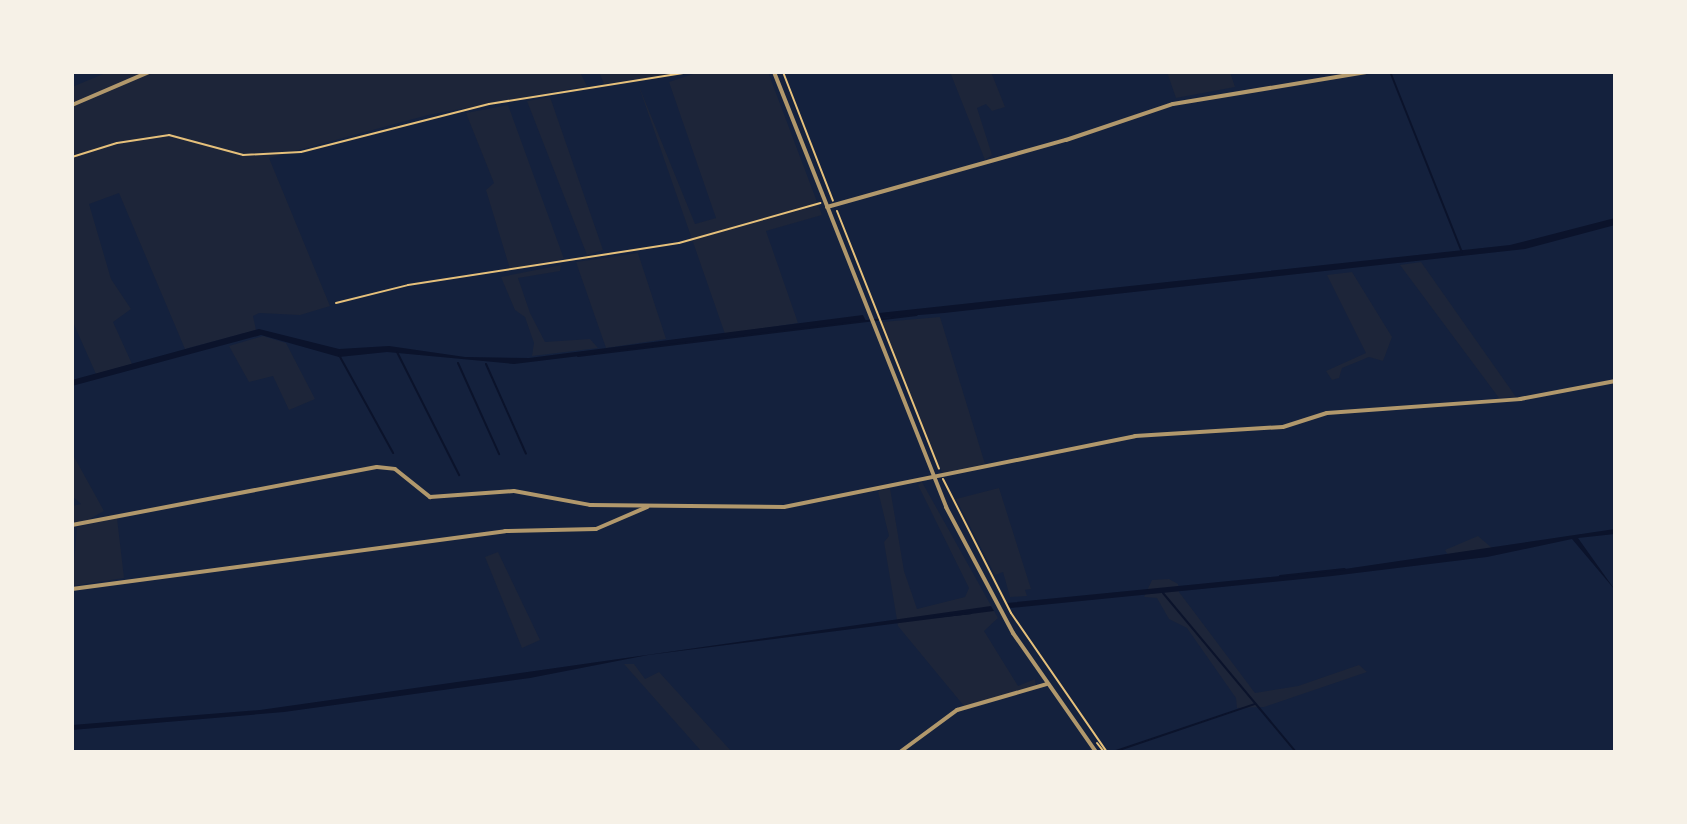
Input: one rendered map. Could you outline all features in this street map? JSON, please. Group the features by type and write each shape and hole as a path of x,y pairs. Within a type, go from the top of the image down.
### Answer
{"street":[{"path":"72,105 149,72"},
{"path":"774,72 933,478 1002,614 1096,752"},
{"path":"826,204 835,205 1066,140 1173,104 1366,72"},
{"path":"72,589 505,531 596,529 647,507 665,503 784,507 1135,436 1283,427 1327,413 1520,399 1615,381"},
{"path":"72,525 377,467 395,469 430,497 514,491 590,505 647,507"},
{"path":"900,752 957,710 1047,684"}],"path":[{"path":"72,157 117,143 169,135 243,155 301,152 446,113 689,72"},
{"path":"783,72 941,476 1003,600 1107,752"},
{"path":"336,303 408,285 679,243 826,204"},
{"path":"946,493 956,515"}],"shaded area":[{"path":"108,72 580,72 587,86 428,115 269,158 330,306 300,315 259,313 253,316 256,330 185,349 119,193 89,204 111,279 131,309 113,322 132,364 96,374 72,320 72,87"},
{"path":"599,72 686,72 604,84"},
{"path":"699,72 768,72 822,215 766,231 798,323 725,334 638,84 695,224 716,218 669,82"},
{"path":"950,72 991,72 1005,107 992,111 986,104 977,108 992,155 985,160"},
{"path":"1167,72 1230,72 1235,87 1176,98"},
{"path":"550,97 603,250 587,255 527,101"},
{"path":"508,105 564,259 510,269 486,190 494,183 466,113"},
{"path":"1615,218 1615,225 1525,249 944,313 881,318 879,313 1510,245"},
{"path":"638,253 666,339 606,348 576,262"},
{"path":"1421,262 1516,397 1499,398 1400,265"},
{"path":"561,265 560,271 518,278 530,313 545,342 590,339 598,348 532,356 534,343 525,317 515,310 501,277"},
{"path":"1352,272 1392,337 1383,361 1369,357 1342,368 1339,378 1332,380 1326,371 1366,353 1327,275"},
{"path":"863,315 866,321 514,364 387,352 339,357 261,335 72,386 72,380 259,329 339,349 389,346 465,357 529,358"},
{"path":"940,317 985,464 942,473 882,322"},
{"path":"263,336 286,343 315,399 289,410 273,376 249,382 229,346"},
{"path":"72,453 104,511 84,522 72,523 72,506 81,504 72,496"},
{"path":"922,482 998,618 984,631 1018,686 1035,679 1036,687 964,706 898,626 884,542 889,536 878,491 890,488 904,571 917,609 965,597 969,588 918,485"},
{"path":"999,488 1031,589 1025,590 1027,596 1010,597 1003,572 995,575 956,499"},
{"path":"117,518 124,578 72,586 77,527"},
{"path":"1615,529 1615,534 1578,538 1615,590 1572,539 1487,557 1332,576 1010,608 1007,603 1331,571"},
{"path":"1478,536 1492,548 1506,548 1448,555 1445,550"},
{"path":"498,552 540,640 522,648 485,557"},
{"path":"1169,579 1178,584 1179,592 1255,693 1298,686 1359,665 1367,672 1264,707 1237,708 1236,698 1187,628 1169,619 1157,598 1144,597 1152,580"},
{"path":"991,606 994,611 648,655 530,678 284,712 72,730 72,725 260,710"},
{"path":"624,664 634,664 645,679 659,672 732,752 702,752"}],"waterway":[{"path":"1391,74 1462,252"},
{"path":"578,356 917,315"},
{"path":"397,352 459,475"},
{"path":"339,355 393,453"},
{"path":"458,363 499,454"},
{"path":"486,364 526,454"},
{"path":"1280,576 1345,569"},
{"path":"1163,593 1296,752"},
{"path":"934,617 971,613"},
{"path":"1116,751 1255,704"}]}
